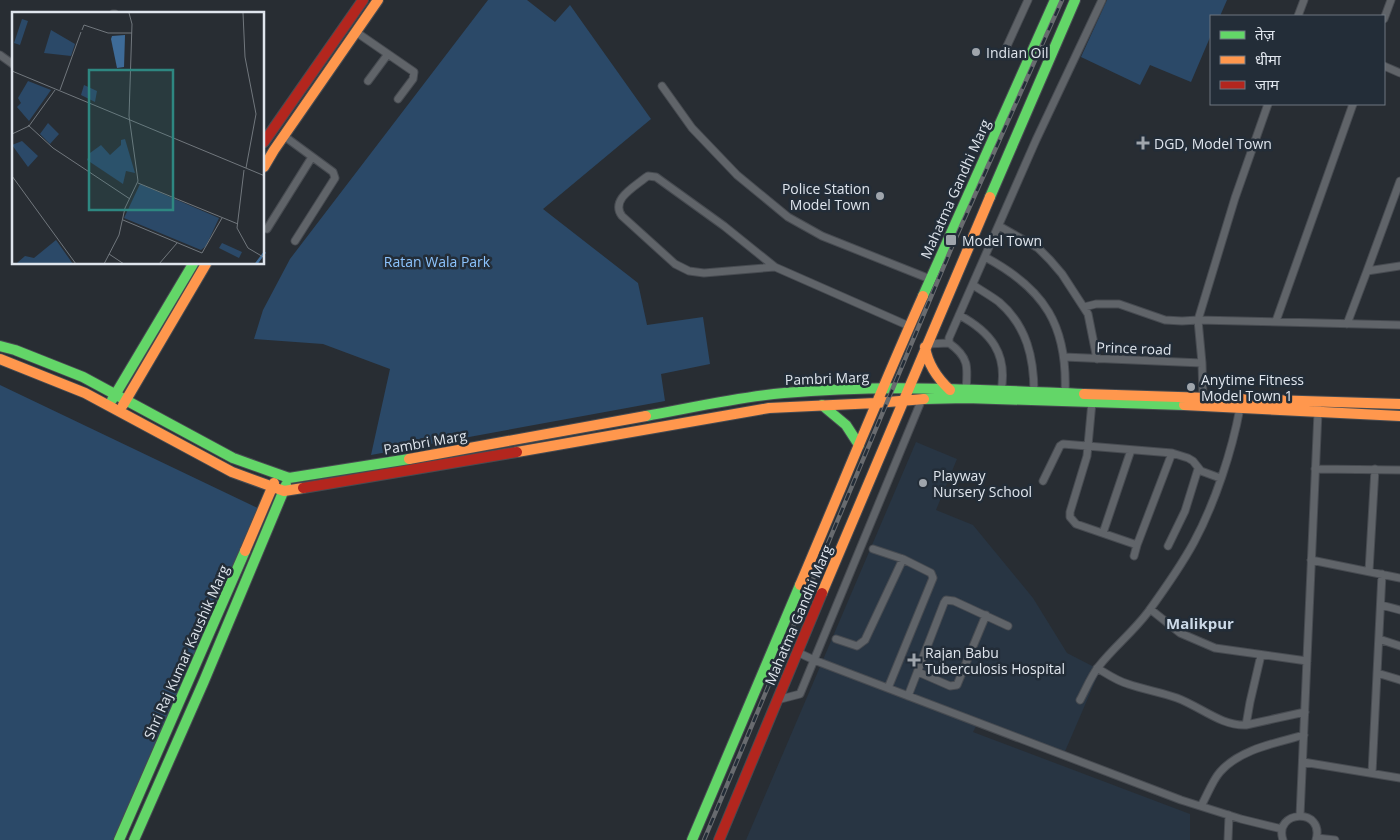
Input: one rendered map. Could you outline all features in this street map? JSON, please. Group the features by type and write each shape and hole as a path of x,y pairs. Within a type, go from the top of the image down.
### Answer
{"street":[{"path":"265,141 363,0"},
{"path":"265,166 378,0"},
{"path":"1007,46 1028,0"},
{"name":"Mahatma Gandhi Marg","path":"692,840 881,390 1055,0"},
{"path":"908,388 1075,0"},
{"path":"949,343 949,338 1036,140 1102,0"},
{"path":"1298,15 1304,0"},
{"path":"1385,16 1391,0"},
{"path":"356,32 414,72 413,79 398,98"},
{"path":"368,81 388,54"},
{"path":"0,55 12,64"},
{"path":"1385,66 1400,72"},
{"path":"662,86 692,128 737,175 788,217 822,236 930,279"},
{"path":"1203,398 1198,320 1235,198 1268,105"},
{"path":"1276,321 1353,105"},
{"path":"284,136 333,172 336,178 295,241"},
{"path":"267,229 312,157"},
{"path":"775,267 704,273 689,271 675,264 622,216 618,207 620,199 644,178 648,176 656,177 724,226 775,267 909,326"},
{"path":"1347,324 1400,181"},
{"path":"999,226 1038,248 1070,286 1088,314 1097,359"},
{"path":"985,257 1007,268 1024,281 1050,314 1056,327 1064,357 1065,394"},
{"path":"109,405 192,265"},
{"path":"119,410 205,265"},
{"path":"1367,271 1400,266"},
{"path":"973,285 1000,303 1018,324 1028,344 1034,370 1034,393"},
{"path":"1084,307 1096,304 1119,304 1165,320 1182,322 1198,320 1276,321 1400,325"},
{"path":"959,315 975,323 993,343 999,355 1002,368 1001,391"},
{"path":"926,345 949,343 962,354 968,374 966,390"},
{"path":"926,345 927,356 933,371 950,390"},
{"name":"Pambri Marg","path":"0,346 15,350 83,377 233,458 289,478 784,393 908,388 1203,398 1317,407"},
{"name":"Prince road","path":"1064,357 1202,363"},
{"name":"Pambri Marg","path":"0,359 109,405 232,472 284,491 394,474 769,408 876,403 922,398 1240,408 1317,407"},
{"name":"Mahatma Gandhi Marg","path":"719,840 908,388"},
{"path":"777,700 800,694 922,398"},
{"path":"1092,402 1089,446 1070,516 1076,524 1137,545"},
{"path":"1317,407 1400,404"},
{"path":"822,405 846,425 859,445"},
{"path":"1317,407 1400,416"},
{"path":"1300,816 1317,407"},
{"path":"1080,700 1097,668 1150,608 1179,567 1194,541 1209,509 1220,478 1235,433 1240,408"},
{"path":"553,433 555,445"},
{"path":"1043,481 1060,446 1066,444 1172,453 1194,461 1198,469 1220,478"},
{"path":"1103,533 1131,450"},
{"path":"1134,556 1172,453"},
{"path":"1168,546 1186,511 1198,469"},
{"path":"1315,469 1400,470"},
{"path":"1369,571 1375,469"},
{"name":"Shri Raj Kumar Kaushik Marg","path":"118,840 273,488 277,475"},
{"name":"Shri Raj Kumar Kaushik Marg","path":"134,840 289,478"},
{"path":"873,549 903,559 931,573 933,578 888,688"},
{"path":"836,639 857,646 865,640 903,559"},
{"path":"1311,560 1400,578"},
{"path":"1372,773 1382,574"},
{"path":"908,696 946,600 954,601 1008,626"},
{"path":"1381,605 1400,610"},
{"path":"1150,608 1180,633 1215,648 1307,661"},
{"path":"918,672 950,686 957,685 986,616"},
{"path":"1379,639 1400,646"},
{"path":"797,652 1181,800 1282,829"},
{"path":"1246,725 1261,655"},
{"path":"1097,668 1128,684 1180,699 1228,723 1246,725 1305,712"},
{"path":"1377,673 1400,680"},
{"path":"1201,806 1219,773 1232,761 1266,745 1304,735"},
{"path":"1303,762 1400,778"},
{"path":"150,768 163,774"},
{"path":"1228,840 1229,815"},
{"path":"1284,840 1282,829 1286,822 1292,817 1300,816 1308,818 1314,823 1317,830 1316,839 1335,840"}],"shaded area":[{"name":"Rajan Babu Tuberculosis Hospital","path":"916,442 957,459 936,510 973,525 1033,598 1067,653 1100,670 1063,756 978,722 973,732 1190,814 1190,840 746,840"}],"green space":[{"name":"Ratan Wala Park","path":"488,0 527,0 555,22 570,5 651,119 543,209 638,283 647,325 703,317 710,364 661,374 665,401 371,455 390,369 323,344 254,339 263,310 290,259"},
{"path":"1107,0 1227,0 1220,15 1210,15 1210,37 1191,82 1150,65 1140,85 1081,57"},
{"path":"0,385 262,510 118,840 0,840"}],"railway":[{"path":"704,840 954,242 1062,0"}],"traffic: fast":[{"path":"923,296 1055,0"},
{"path":"990,197 1075,0"},
{"path":"112,400 192,265"},
{"path":"0,346 15,350 83,377 233,458 289,478 409,459"},
{"path":"646,416 749,397 822,390 896,388 1084,394"},
{"path":"924,399 966,398 1184,405"},
{"path":"822,405 846,425 859,445"},
{"path":"134,840 204,681 286,485"},
{"path":"119,840 245,551"},
{"path":"692,840 800,585"}],"traffic: slow":[{"path":"265,165 378,0"},
{"path":"822,593 990,197"},
{"path":"123,405 205,265"},
{"path":"800,585 923,296"},
{"path":"925,347 928,360 934,371 950,390"},
{"path":"0,359 85,393 232,472 284,491 303,488"},
{"path":"1084,394 1400,404"},
{"path":"517,452 769,408 924,399"},
{"path":"1184,405 1400,416"},
{"path":"409,459 646,416"},
{"path":"245,551 274,483"}],"traffic: jam":[{"path":"265,141 363,0"},
{"path":"303,488 517,452"},
{"path":"719,840 822,593"}],"place":[{"name":"Indian Oil","path":"976,52"},
{"name":"DGD, Model Town","path":"1143,143"},
{"name":"Police Station Model Town","path":"880,196"},
{"name":"Model Town","path":"951,240"},
{"name":"Anytime Fitness Model Town 1","path":"1191,387"},
{"name":"Playway Nursery School","path":"923,483"},
{"name":"Rajan Babu Tuberculosis Hospital","path":"914,660"}],"district":[{"name":"Malikpur","path":"1200,623"}]}
